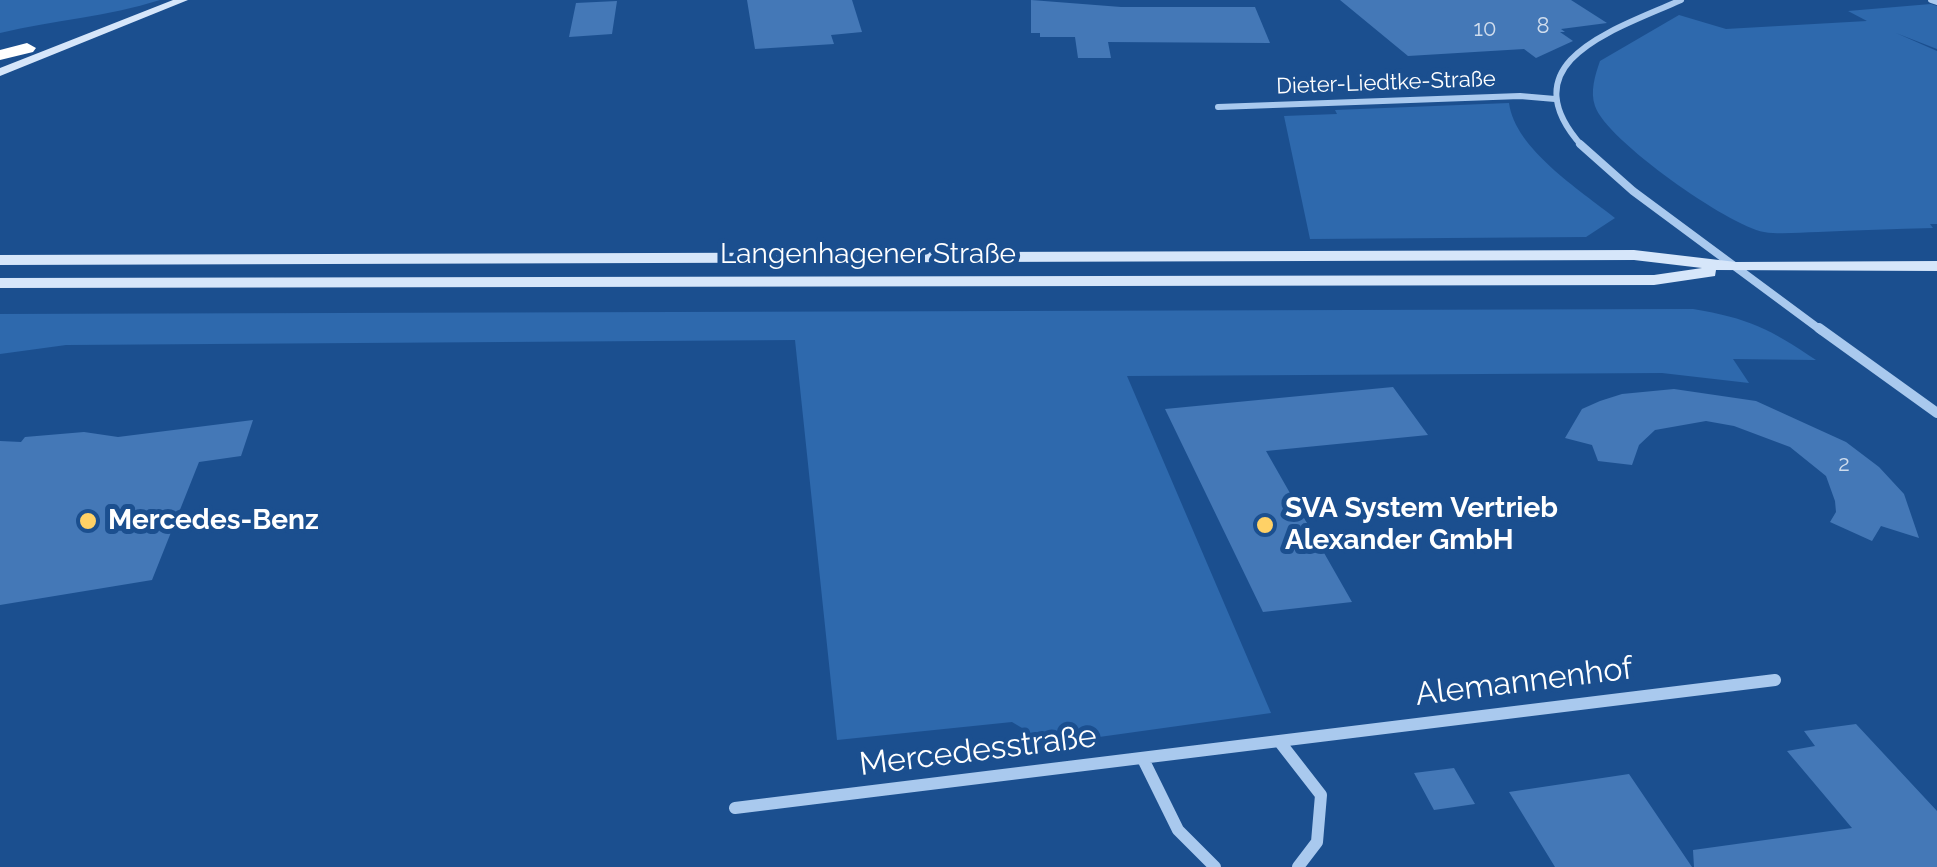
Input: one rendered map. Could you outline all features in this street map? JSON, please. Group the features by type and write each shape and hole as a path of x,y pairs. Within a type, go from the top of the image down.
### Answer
{"highway":[{"path":"0,56 27,48"}],"main road":[{"path":"27,48 182,0"},
{"path":"0,72 182,0"},
{"name":"Langenhagener Straße","path":"0,260 1634,255 1736,268"},
{"name":"Langenhagener Straße","path":"0,283 1654,280 1736,268 1937,266"}],"street":[{"path":"1681,0 1600,38 1572,56 1556,77 1555,99 1566,126 1581,144 1658,209 1937,413"},
{"name":"Dieter-Liedtke-Straße","path":"1218,107 1520,96 1555,99"},
{"name":"Alemannenhof","path":"1279,741 1775,680"},
{"path":"1279,741 1321,795 1317,842 1298,867"},
{"name":"Mercedesstraße","path":"735,808 1279,741"},
{"path":"1143,759 1178,830 1215,867"}],"shaded area":[{"path":"0,0 160,0 0,33"},
{"path":"1937,6 1937,49 1896,33 1937,51 1937,224 1930,224 1933,228 1778,233 1747,226 1670,180 1621,139 1595,106 1593,89 1600,61 1679,15 1726,29 1867,21 1848,11"},
{"path":"1509,103 1514,120 1536,152 1615,218 1586,237 1310,239 1284,116 1337,114 1335,110"},
{"path":"1693,309 1758,326 1816,360 1733,359 1749,383 1662,373 1127,376 1271,713 1049,744 1012,722 837,740 795,340 66,345 0,354 0,314"}],"building":[{"path":"747,0 852,0 862,32 831,35 834,44 755,49"},
{"path":"1031,0 1121,7 1255,7 1270,43 1108,42 1111,58 1078,58 1075,37 1040,37 1040,33 1031,33"},
{"path":"1340,0 1571,0 1607,23 1561,29 1573,41 1536,58 1524,49 1408,56"},
{"path":"617,1 612,34 569,37 576,3"},
{"name":"SVA System Vertrieb Alexander GmbH","path":"1393,387 1428,435 1266,451 1352,602 1263,612 1165,409"},
{"path":"1674,389 1756,401 1846,442 1879,467 1904,494 1919,538 1881,526 1872,541 1830,522 1836,512 1826,476 1790,447 1734,426 1706,421 1655,430 1639,445 1632,465 1598,461 1592,445 1565,438 1582,409 1622,394"},
{"name":"Mercedes-Benz","path":"253,420 241,456 199,462 152,580 0,605 0,441 21,442 25,437 84,432 118,437"},
{"path":"1856,724 1937,811 1937,867 1694,867 1693,850 1852,828 1787,751 1815,746 1804,731"},
{"path":"1454,768 1475,804 1434,810 1414,773"},
{"path":"1629,774 1692,867 1555,867 1509,792"}],"place":[{"name":"Mercedes-Benz","path":"88,521"},
{"name":"SVA System Vertrieb Alexander GmbH","path":"1265,525"}]}
